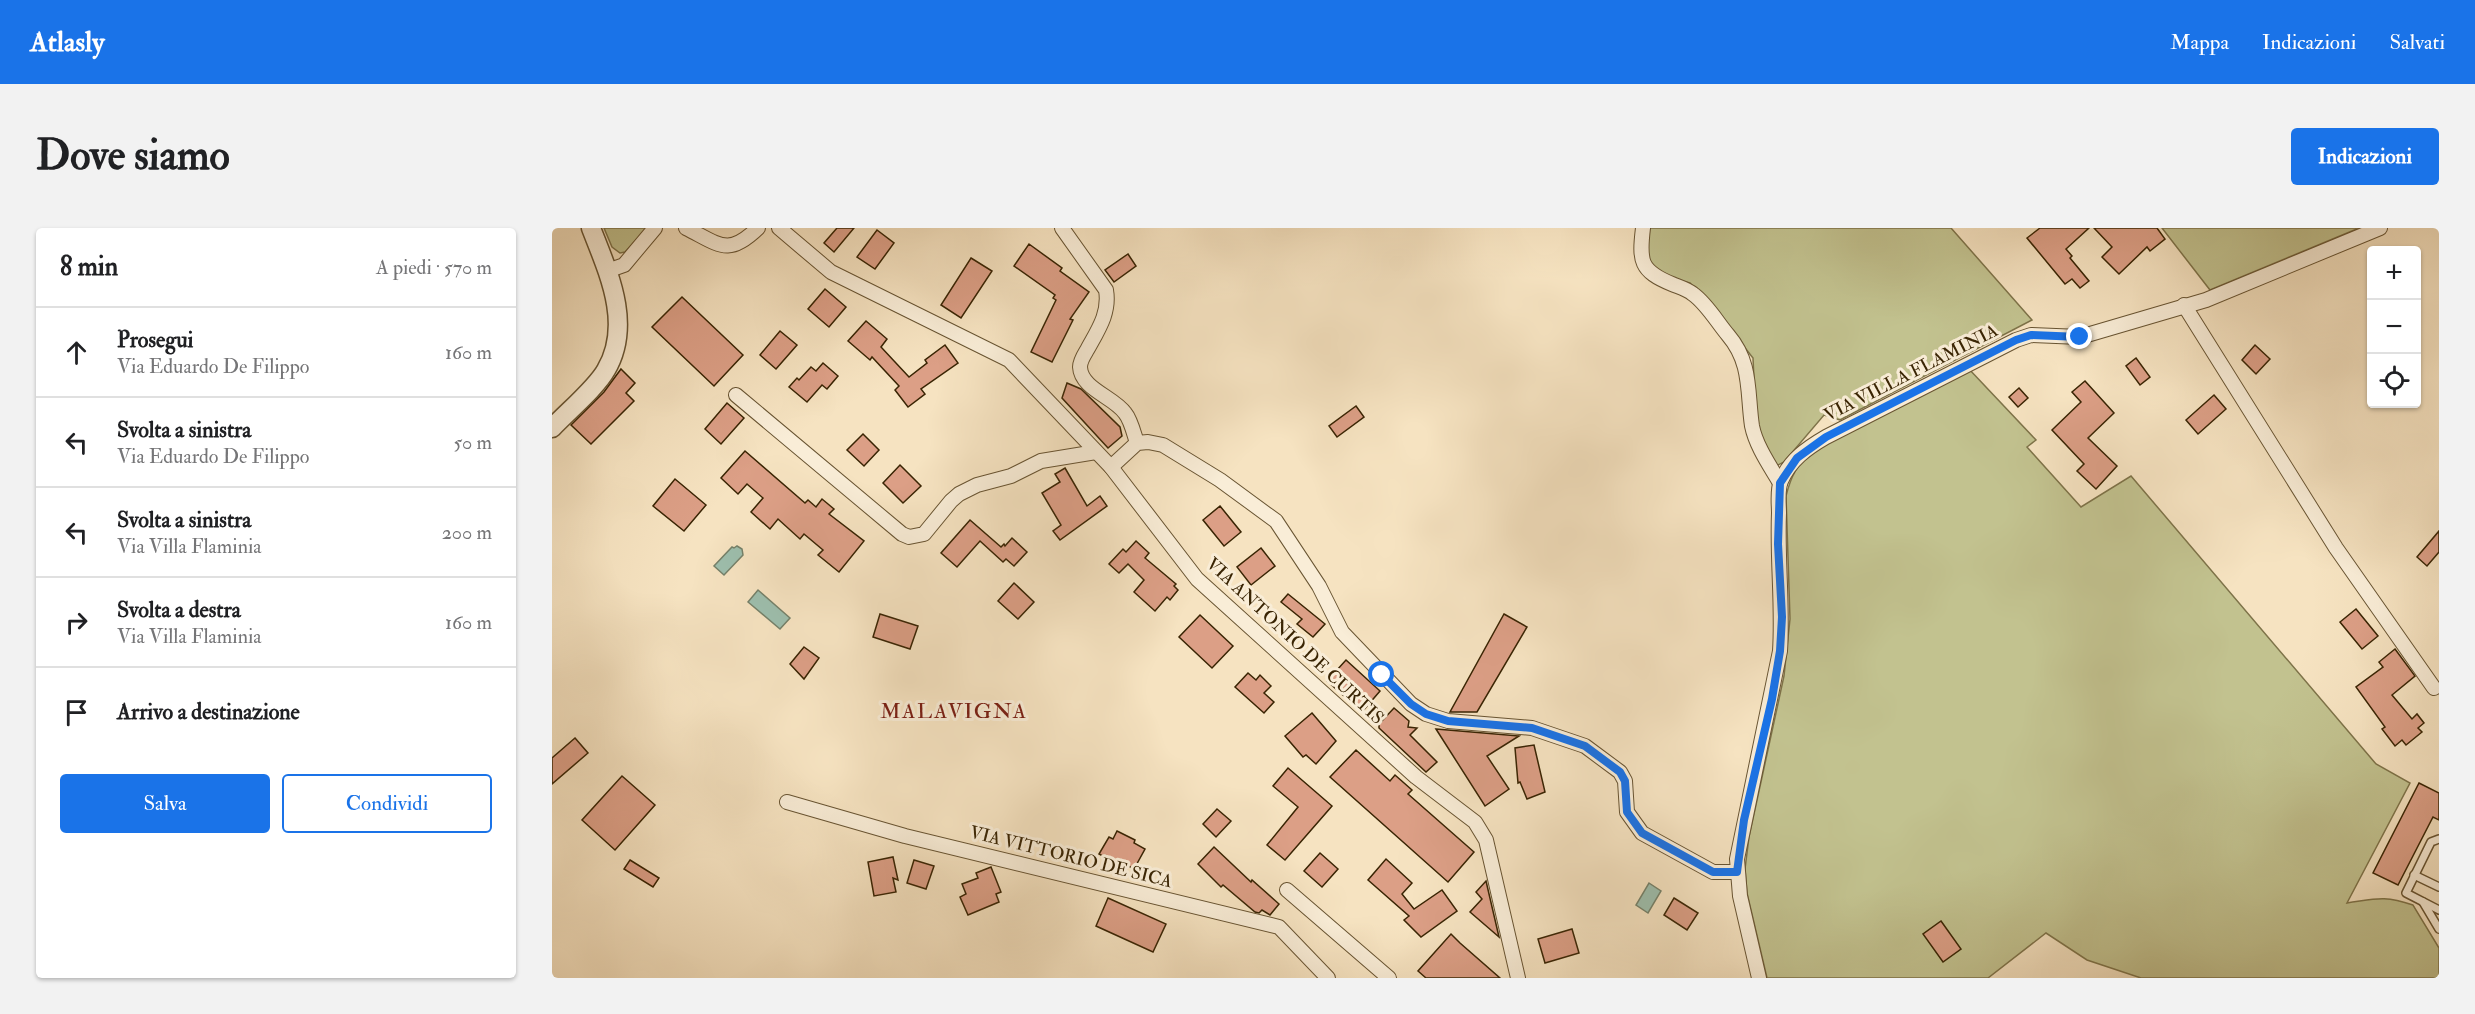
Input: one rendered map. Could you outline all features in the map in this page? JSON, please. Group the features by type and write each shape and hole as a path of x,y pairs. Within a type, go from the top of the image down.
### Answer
{"street":[{"path":"552,428 605,372 612,358 618,330 617,301 591,228"},
{"path":"607,271 624,265 656,228"},
{"path":"686,228 723,246 735,246 744,242 758,228"},
{"name":"VIA ANTONIO DE CURTIS","path":"779,228 831,272 1009,360 1111,467 1197,579 1416,777 1474,822 1486,840 1518,978"},
{"path":"1062,228 1106,290 1108,302 1104,321 1082,359 1080,367 1083,377 1092,387 1117,404 1127,414 1137,443"},
{"path":"1643,228 1640,256 1644,266 1652,275 1690,292 1701,300 1739,349 1748,375 1752,427 1759,446 1780,483 1778,544 1782,617 1780,651 1772,699 1744,820 1737,872 1740,896 1759,978"},
{"name":"VIA VILLA FLAMINIA","path":"1780,483 1797,458 1826,437 2016,340 2031,335 2080,337 2109,330 2206,300 2380,228"},
{"path":"2184,305 2336,548 2434,688"},
{"path":"736,395 902,534 909,537 924,534 959,494 977,485 1011,476 1041,461 1096,452"},
{"path":"1111,467 1137,443 1148,442 1173,451 1220,480 1276,521 1319,586 1342,632 1411,704 1426,714 1448,721 1532,728 1585,746 1620,772 1625,781 1627,812 1642,833 1713,872 1737,872"},
{"name":"VIA VITTORIO DE SICA","path":"787,801 905,836 1279,927 1328,978"},
{"path":"1287,890 1389,978"}],"lane":[{"path":"2439,839 2431,842 2406,893 2439,910"},
{"path":"2414,875 2439,887"},
{"path":"2423,902 2439,929"}],"green space":[{"path":"604,228 647,228 625,252 620,253 612,247"},
{"path":"1648,228 1951,228 2032,320 1840,420 1824,415 1784,462 1776,466 1756,424 1753,358 1721,317 1690,283 1666,277 1649,266 1646,239"},
{"path":"2162,228 2359,228 2210,290"},
{"path":"1968,368 2036,440 2027,447 2081,507 2131,476 2376,764 2410,783 2347,903 2387,899 2413,905 2439,948 2439,978 2141,978 2087,960 2046,933 1988,978 1767,978 1747,893 1745,869 1749,837 1784,676 1790,619 1786,496 1788,489 1798,466 1812,451"}],"shaded area":[{"path":"737,546 742,549 743,555 724,575 714,566 732,547"},
{"path":"758,590 790,618 780,629 748,602"},
{"path":"1649,883 1661,891 1648,913 1636,905"}],"building":[{"path":"837,228 854,228 834,252 824,243"},
{"path":"2040,228 2089,228 2066,249 2072,256 2070,258 2089,281 2080,288 2072,279 2065,284 2027,238"},
{"path":"2094,228 2157,228 2165,239 2150,251 2147,247 2119,274 2102,257 2112,247"},
{"path":"877,230 894,243 875,269 857,257"},
{"path":"1029,244 1062,268 1060,271 1089,292 1070,319 1073,320 1052,362 1031,352 1056,300 1053,298 1055,295 1014,266"},
{"path":"1128,254 1136,266 1114,282 1105,270"},
{"path":"971,258 992,271 961,318 941,305"},
{"path":"825,289 846,307 829,327 808,309"},
{"path":"682,297 743,355 714,386 652,327"},
{"path":"866,321 887,339 881,347 909,377 927,363 925,360 945,345 958,363 921,389 925,394 908,407 895,390 899,386 872,357 870,360 848,341"},
{"path":"780,331 797,345 776,369 760,355"},
{"path":"2255,345 2270,359 2256,374 2242,360"},
{"path":"2136,358 2150,377 2140,385 2126,366"},
{"path":"823,363 838,376 827,389 822,385 807,402 789,387 811,367 816,371"},
{"path":"621,369 635,383 626,393 634,401 591,444 571,425 604,392"},
{"path":"2085,381 2114,413 2088,438 2117,466 2096,489 2077,471 2084,464 2052,430 2081,402 2072,392"},
{"path":"1067,383 1081,389 1120,427 1122,436 1108,448 1062,398"},
{"path":"2019,388 2028,398 2018,407 2009,397"},
{"path":"2214,395 2226,409 2198,434 2186,420"},
{"path":"727,403 744,418 721,444 705,429"},
{"path":"1356,406 1364,417 1337,437 1329,426"},
{"path":"863,434 879,450 864,466 847,450"},
{"path":"745,451 805,503 808,500 816,507 822,499 834,509 829,514 864,541 839,572 818,555 823,550 804,534 800,539 778,519 770,529 751,512 763,498 747,484 738,494 721,478"},
{"path":"900,465 921,486 903,503 883,483"},
{"path":"1065,468 1087,506 1100,496 1107,506 1060,540 1053,531 1061,525 1042,493 1060,482 1055,474"},
{"path":"675,479 706,505 684,531 653,506"},
{"path":"1220,506 1241,532 1224,546 1203,520"},
{"path":"970,520 1001,547 1012,538 1027,552 1014,566 1006,559 1003,562 980,541 957,567 941,553"},
{"path":"2439,531 2439,552 2427,566 2417,557"},
{"path":"1136,541 1149,553 1145,558 1176,584 1174,586 1178,590 1170,600 1167,597 1155,611 1134,592 1144,580 1128,564 1119,573 1109,564 1123,549 1126,552"},
{"path":"1261,548 1275,566 1251,585 1237,567"},
{"path":"1014,583 1034,602 1018,619 998,601"},
{"path":"1288,594 1325,624 1313,637 1297,624 1302,619 1281,602"},
{"path":"2356,609 2378,636 2362,649 2340,622"},
{"path":"880,614 918,626 910,649 873,637"},
{"path":"1504,614 1527,627 1477,712 1450,712"},
{"path":"1200,615 1233,646 1212,668 1179,637"},
{"path":"804,647 819,658 804,679 790,664"},
{"path":"2395,649 2415,676 2392,695 2412,719 2417,714 2424,723 2418,728 2422,732 2406,745 2402,740 2395,746 2382,729 2385,727 2356,687 2383,667 2379,662"},
{"path":"1346,660 1380,691 1362,712 1327,681"},
{"path":"1248,673 1256,680 1260,675 1271,686 1264,693 1274,702 1264,713 1235,687"},
{"path":"1394,708 1409,721 1408,727 1417,728 1410,735 1437,762 1426,772 1379,728 1379,724"},
{"path":"1312,713 1336,741 1316,764 1306,755 1303,757 1285,736"},
{"path":"1436,729 1519,736 1487,756 1509,789 1485,806"},
{"path":"575,738 588,753 552,784 552,758"},
{"path":"1534,745 1545,792 1527,799 1520,782 1518,783 1515,748"},
{"path":"1356,750 1390,781 1395,775 1412,790 1408,794 1474,852 1448,882 1330,777"},
{"path":"1288,768 1332,806 1285,860 1267,845 1298,807 1273,786"},
{"path":"622,776 655,805 615,850 582,820"},
{"path":"2419,783 2439,793 2439,820 2433,817 2398,885 2373,873"},
{"path":"1217,809 1231,821 1216,837 1203,824"},
{"path":"1117,831 1135,840 1134,843 1145,849 1134,869 1123,863 1121,866 1099,854 1109,837 1113,839"},
{"path":"1214,847 1251,882 1252,880 1279,904 1270,915 1262,910 1259,913 1255,912 1223,885 1221,887 1198,864"},
{"path":"1320,853 1338,869 1322,887 1304,871"},
{"path":"893,857 898,880 893,878 896,892 874,896 868,862"},
{"path":"1386,859 1412,883 1402,894 1414,909 1442,890 1457,911 1421,937 1404,920 1409,916 1368,880"},
{"path":"630,860 659,878 653,887 624,869"},
{"path":"914,860 934,866 926,889 907,883"},
{"path":"991,867 1001,892 996,894 999,902 968,915 960,897 966,894 962,884 978,878 976,873"},
{"path":"1486,881 1499,937 1470,912 1482,899 1476,892"},
{"path":"1108,898 1166,924 1153,952 1096,926"},
{"path":"1674,898 1698,913 1687,930 1664,915"},
{"path":"1941,921 1961,949 1943,962 1923,934"},
{"path":"1572,929 1579,953 1545,963 1538,939"},
{"path":"1451,934 1500,978 1426,978 1418,971"}],"district":[{"name":"MALAVIGNA","path":"954,711"}],"route":[{"path":"1382,675 1411,704 1426,714 1448,721 1532,728 1585,746 1620,772 1625,781 1627,812 1642,833 1713,872 1737,872 1744,820 1772,699 1780,651 1782,617 1778,544 1780,483 1789,467 1808,448 1826,437 2016,340 2031,335 2080,337"}]}
